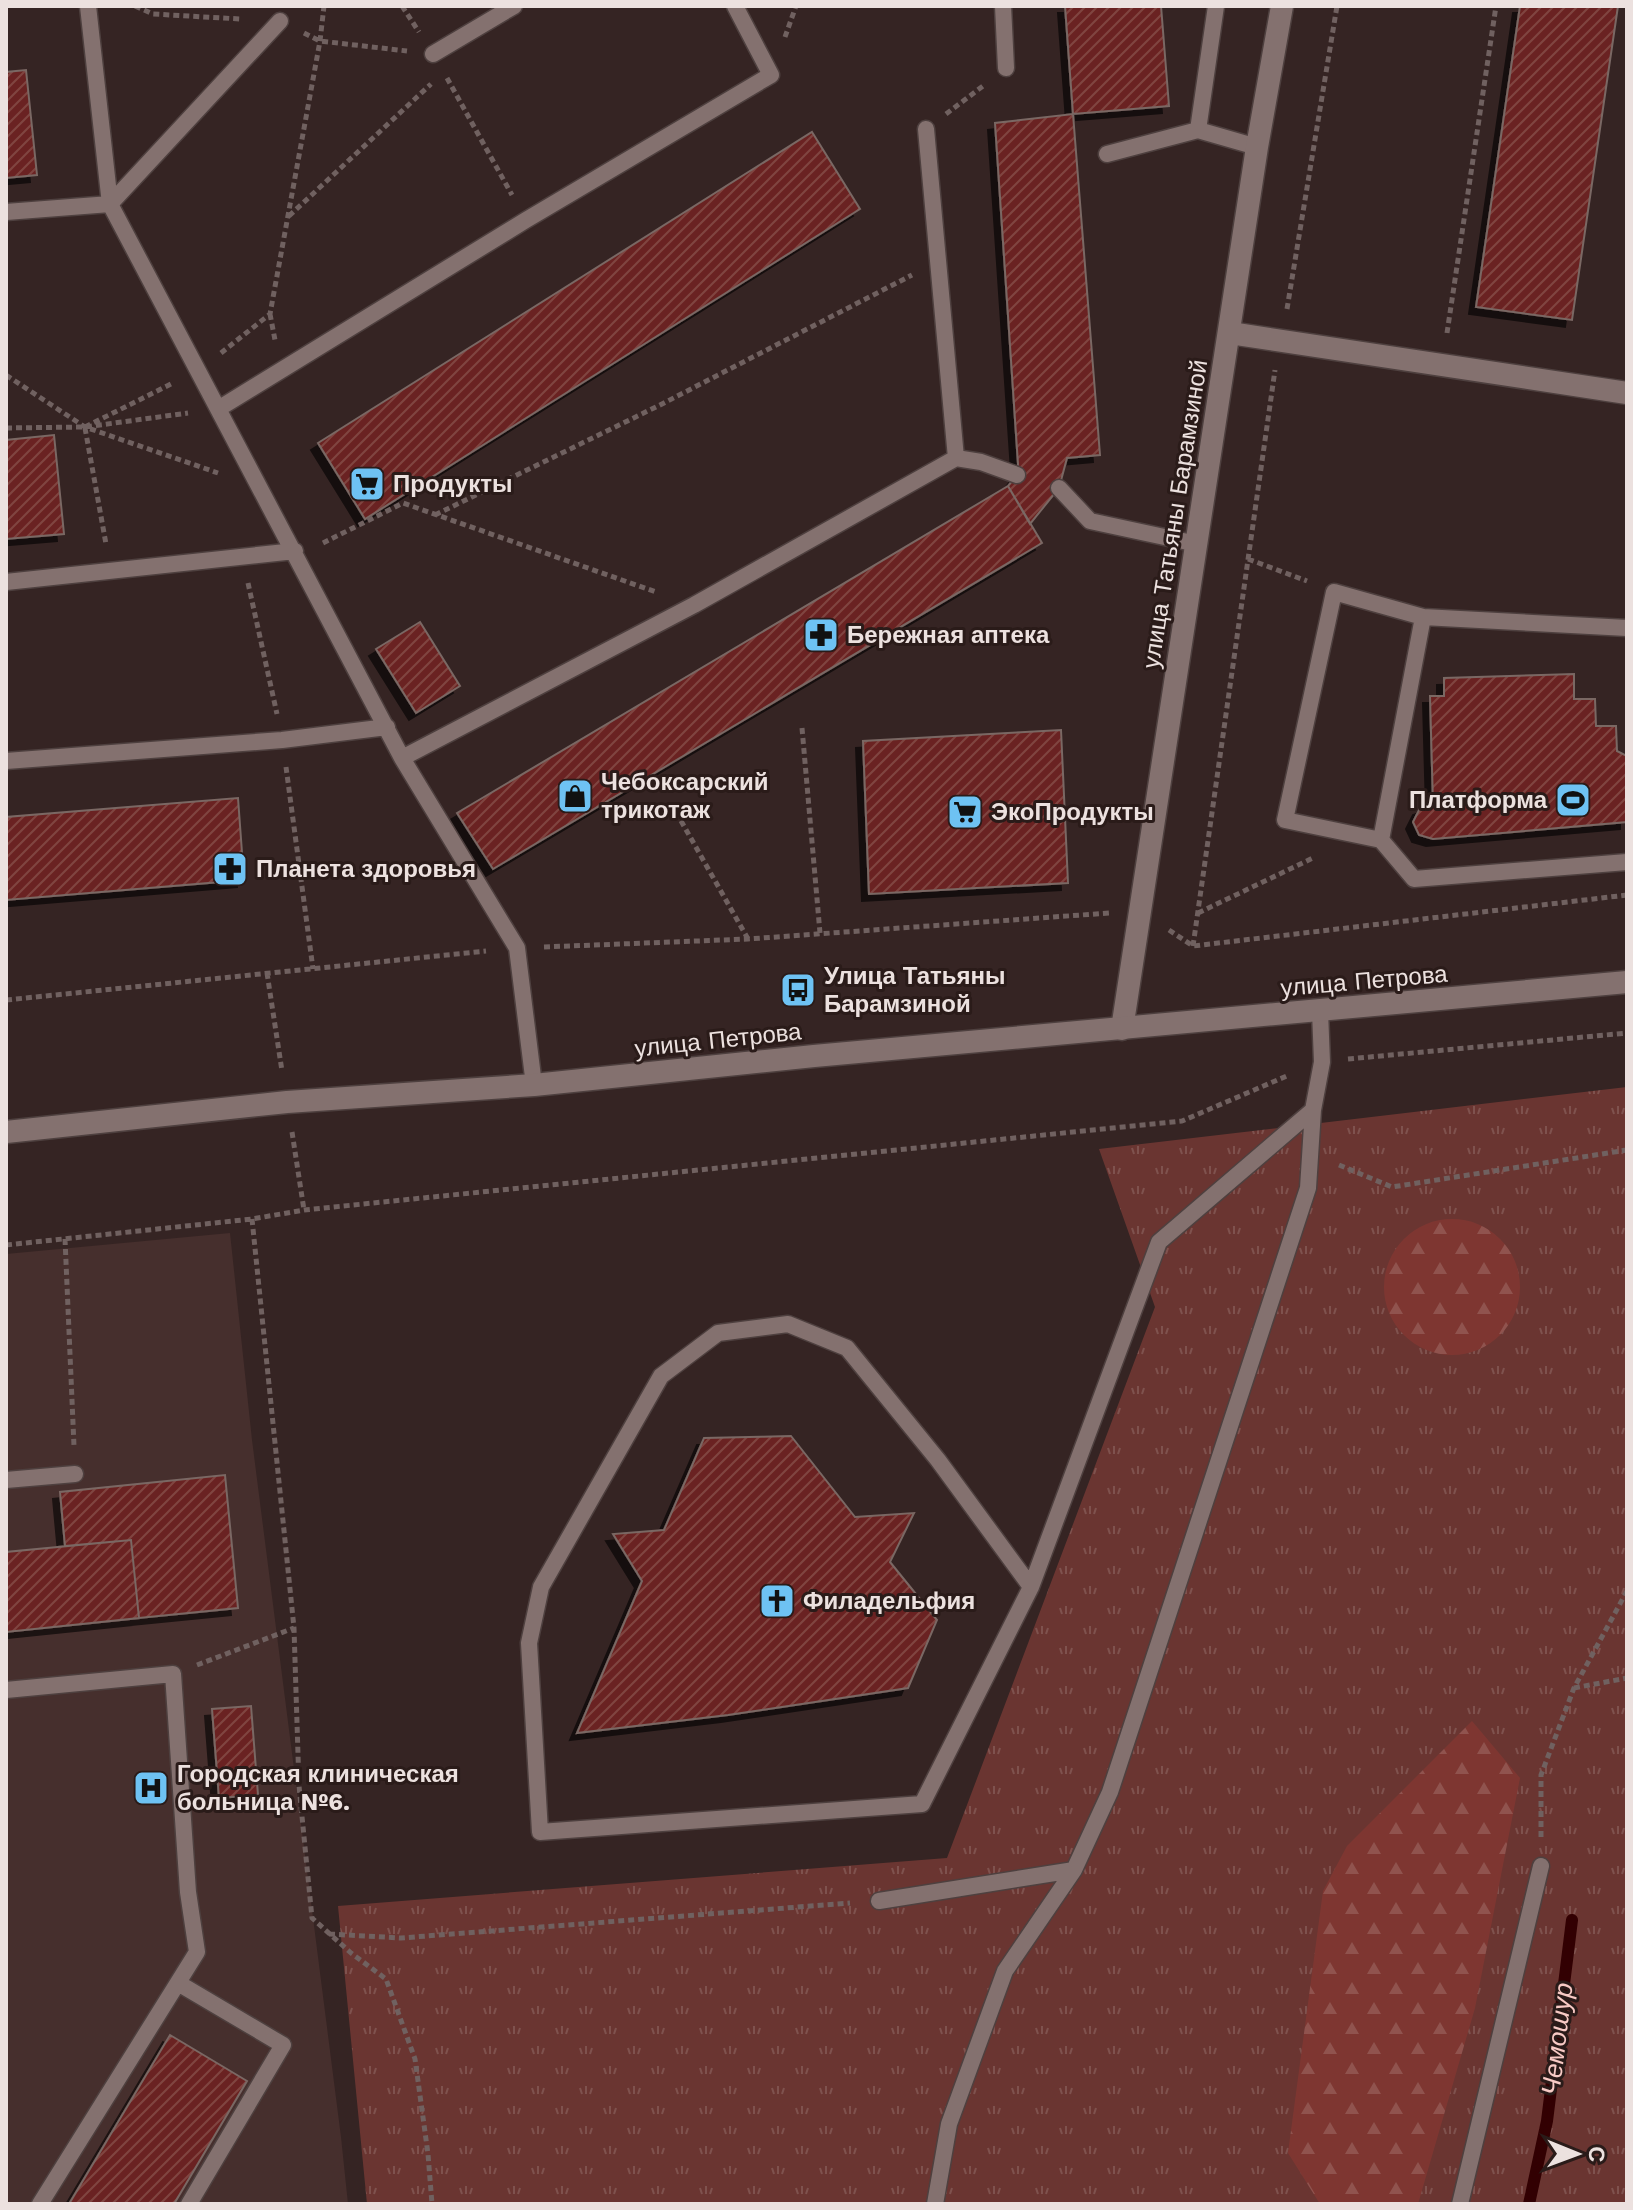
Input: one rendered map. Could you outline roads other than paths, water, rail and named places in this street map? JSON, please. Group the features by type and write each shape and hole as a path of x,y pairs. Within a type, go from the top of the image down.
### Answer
{"main road":[{"name":"улица Татьяны Барамзиной","path":"1122,1029 1257,147 1282,6"},
{"path":"1230,333 1627,393"},
{"name":"улица Петрова","path":"6,1132 287,1102 534,1085 814,1056 1627,982"}],"lane":[{"path":"88,6 110,204 402,758 517,948 534,1085"},
{"path":"433,54 514,6"},
{"path":"218,409 526,220 771,75 735,6"},
{"path":"1003,6 1006,68"},
{"path":"1198,130 1216,6"},
{"path":"6,212 110,204 280,21"},
{"path":"926,129 956,458"},
{"path":"1107,154 1198,130 1257,147"},
{"path":"402,758 694,605 956,458 981,462 1017,475"},
{"path":"1059,488 1090,521 1197,544"},
{"path":"6,582 295,551"},
{"path":"1627,628 1423,617 1334,592 1285,820 1381,840 1414,879 1627,862"},
{"path":"1381,840 1423,617"},
{"path":"6,761 282,740 387,727"},
{"path":"935,2204 949,2124 1005,1971 1074,1870 1110,1792 1308,1188 1313,1110 1322,1062 1320,1011"},
{"path":"1031,1587 938,1460 847,1348 788,1324 718,1333 661,1376 541,1587 529,1643 540,1832 922,1804 1031,1587 1159,1242 1313,1110"},
{"path":"6,1480 75,1474"},
{"path":"6,1690 173,1674 188,1892 197,1952 40,2204"},
{"path":"1460,2204 1541,1866"},
{"path":"879,1901 1074,1870"},
{"path":"178,1983 283,2045 189,2204"}],"waterway":[{"name":"Чемошур","path":"1529,2204 1547,2121 1572,1920"}],"place":[{"name":"Продукты","path":"367,484"},
{"name":"Бережная аптека","path":"821,635"},
{"name":"Чебоксарский трикотаж","path":"575,796"},
{"name":"Платформа","path":"1573,800"},
{"name":"ЭкоПродукты","path":"965,812"},
{"name":"Планета здоровья","path":"230,869"},
{"name":"Улица Татьяны Барамзиной","path":"798,990"},
{"name":"Филадельфия","path":"777,1601"},
{"name":"Городская клиническая больница №6.","path":"151,1788"}]}
